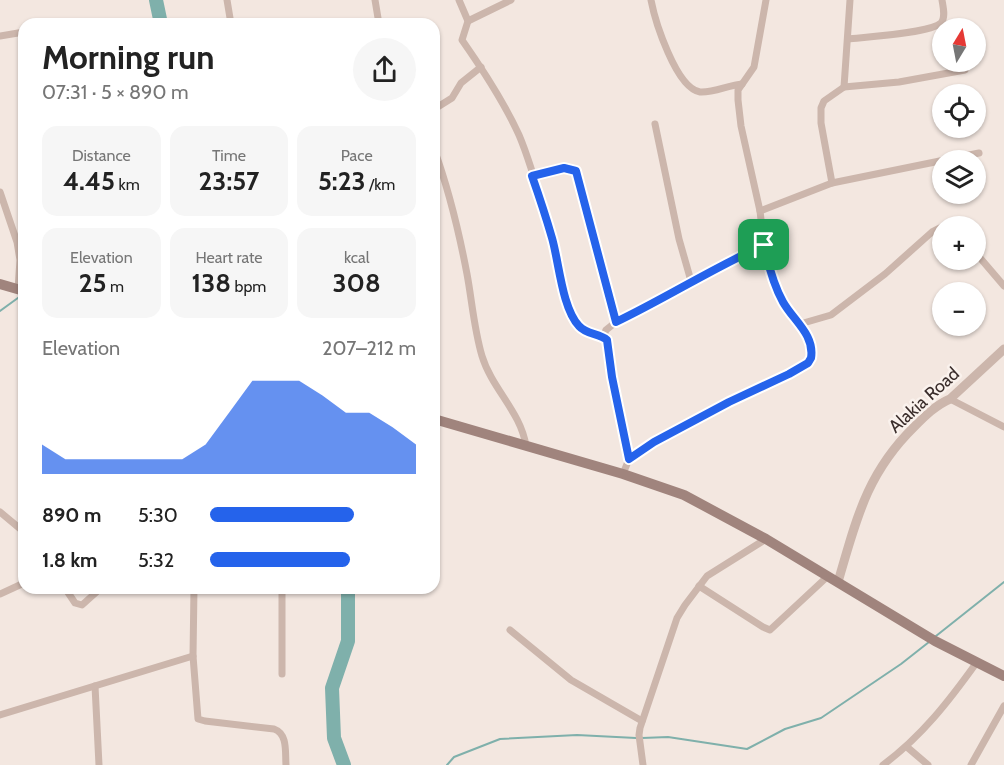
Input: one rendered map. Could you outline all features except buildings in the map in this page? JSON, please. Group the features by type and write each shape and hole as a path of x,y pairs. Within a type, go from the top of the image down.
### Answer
{"main road":[{"path":"0,284 18,289"},
{"path":"440,421 623,474 684,495 766,539 931,639 1004,676"}],"street":[{"path":"227,0 230,18"},
{"path":"375,0 378,18"},
{"path":"459,0 468,21 462,40 481,67 519,135 552,237 565,298 577,325 607,340 612,377 629,459 623,474"},
{"path":"468,21 510,0"},
{"path":"651,0 671,58 677,70 695,90 705,92 742,84"},
{"path":"629,459 654,442 808,363 811,358 810,342 800,324 783,303 771,272 741,126 738,90 754,67 765,0"},
{"path":"844,87 850,0"},
{"path":"848,39 920,31 935,27 944,16 942,0"},
{"path":"0,36 18,33"},
{"path":"440,106 452,98 461,83 481,67"},
{"path":"832,183 821,123 821,108 824,102 844,87 899,82 954,72"},
{"path":"655,124 679,239 691,281"},
{"path":"760,211 832,183 932,163"},
{"path":"440,167 466,271 476,334 483,359 497,387 524,430 526,446"},
{"path":"532,176 564,168 576,171 616,322"},
{"path":"0,192 18,248"},
{"path":"800,324 831,315 885,274 932,232"},
{"path":"603,337 606,330 616,322 764,245"},
{"path":"986,265 1004,286"},
{"name":"Alakia Road","path":"838,582 857,518 873,479 907,434 941,403 950,399 1004,349"},
{"path":"950,399 1004,427"},
{"path":"0,512 18,527"},
{"path":"643,765 640,728 670,634 685,604 716,570 766,539"},
{"path":"699,586 770,630 828,576"},
{"path":"0,594 18,586"},
{"path":"69,594 75,603 82,605 94,594"},
{"path":"194,594 193,656 198,718 205,722 281,731 284,736 286,765"},
{"path":"282,594 282,674"},
{"path":"510,630 571,680 640,728"},
{"path":"1,713 122,679 193,656"},
{"path":"883,765 907,747 945,707 977,662"},
{"path":"95,686 99,765"},
{"path":"971,765 1004,706"},
{"path":"907,747 928,765"}],"waterway":[{"path":"156,0 160,18"},
{"path":"0,311 18,298"},
{"path":"936,636 1004,582"},
{"path":"344,765 334,738 332,688 348,641 348,594"},
{"path":"642,738 668,737 747,749 785,729 821,718 901,664 929,642"},
{"path":"447,765 454,757 500,739 577,735 636,738"}],"route":[{"path":"564,168 576,171 616,322 764,245 783,303 800,324 810,342 812,352 808,363 654,442 629,459 612,377 607,340 577,325 565,298 552,237 532,176 564,168"}]}
